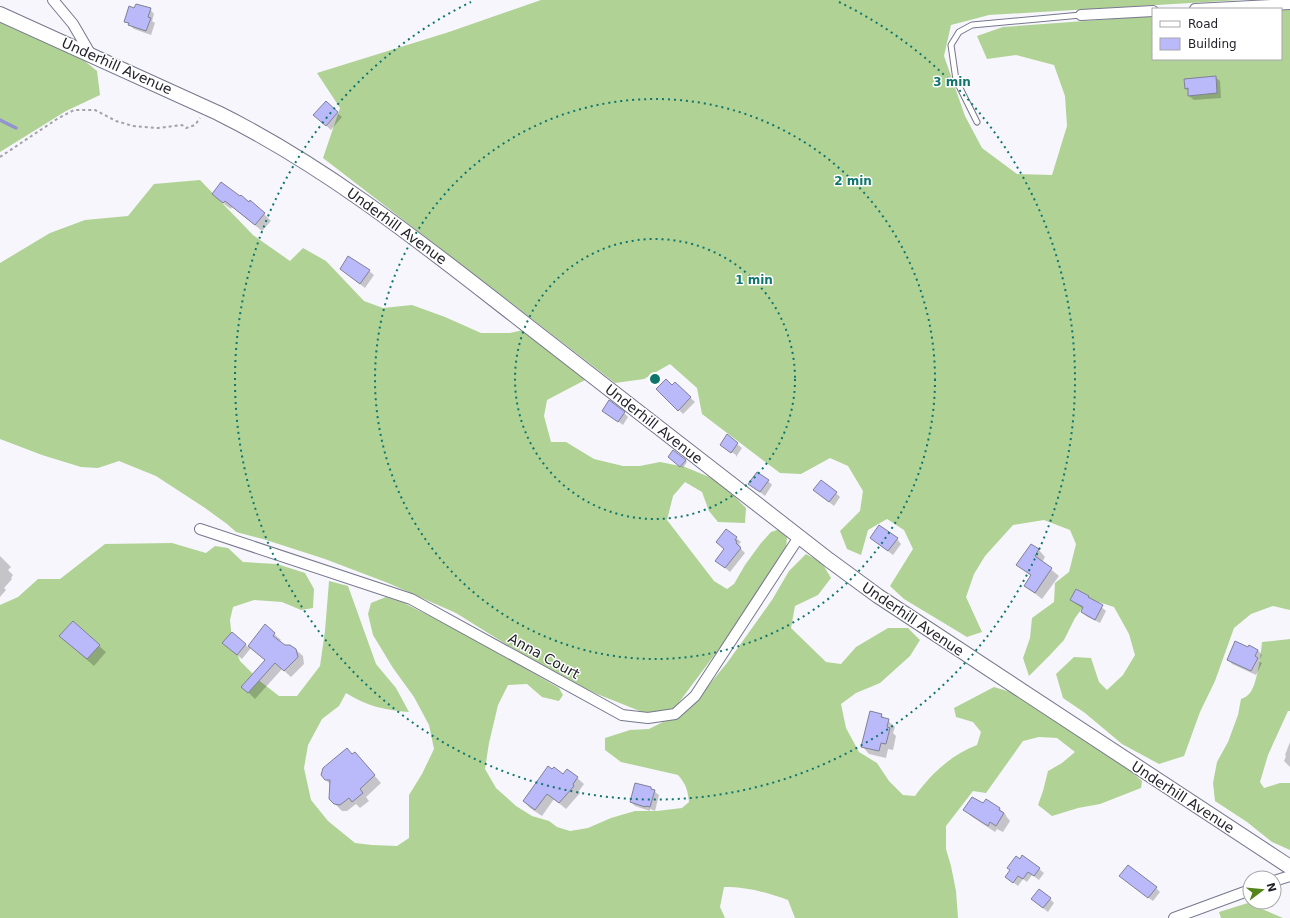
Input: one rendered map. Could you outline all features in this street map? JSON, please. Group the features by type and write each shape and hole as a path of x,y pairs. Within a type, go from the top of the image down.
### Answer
{"main road":[{"name":"Underhill Avenue","path":"0,14 208,108 253,130 282,148 380,213 437,254 799,537 878,596 915,622 1290,867"}],"street":[{"path":"53,0 73,24 91,55"},
{"path":"1214,8 1290,4"},
{"path":"1081,15 1152,11"},
{"name":"Anna Court","path":"200,529 411,600 622,715 648,718 675,714 695,696 799,537"},
{"path":"1174,918 1242,893"}],"lane":[{"path":"977,122 956,80 951,45 959,32 972,25 1081,15"}],"path":[{"path":"0,157 74,110 95,110 116,121 133,126 158,128 182,125 186,128 195,125 208,108"}],"green space":[{"path":"541,0 1240,0 989,15 951,25 944,56 965,116 982,148 1017,174 1052,175 1067,126 1065,96 1054,65 1016,55 987,59 977,36 1003,27 1152,16 1152,60 1282,60 1282,10 1290,10 1290,610 1273,606 1251,614 1234,628 1215,681 1200,712 1184,756 1159,764 1122,744 1085,713 1063,698 1056,674 1074,657 1091,658 1099,682 1107,690 1123,675 1135,655 1129,634 1114,607 1089,599 1075,618 1064,640 1029,676 1023,658 1030,638 1032,618 1054,602 1055,583 1069,572 1076,544 1070,530 1044,520 1013,525 985,556 974,574 966,597 982,632 967,637 904,599 890,586 913,549 904,530 887,519 868,530 861,555 847,549 840,531 860,511 863,491 848,466 830,458 801,474 780,473 702,414 697,388 670,364 644,379 615,383 323,158 340,108 317,73 449,32"},
{"path":"0,19 81,58 97,71 100,95 66,111 0,152"},
{"path":"200,180 253,235 290,261 303,248 326,261 364,301 383,308 412,305 445,317 481,333 510,333 523,330 562,358 585,380 547,400 544,416 551,442 566,442 594,459 623,466 640,466 660,462 685,467 719,481 746,508 745,523 718,522 709,511 702,492 685,482 673,496 667,520 714,581 727,589 734,584 745,565 761,543 771,532 780,529 787,537 786,550 739,622 674,709 650,715 597,694 549,671 456,613 388,583 325,559 236,532 205,508 156,476 119,461 98,468 81,467 42,455 0,439 0,263 50,233 85,220 128,216 154,184"},
{"path":"172,543 206,553 215,546 228,548 243,562 277,564 305,573 314,589 313,608 301,610 282,602 254,600 233,607 230,620 232,640 240,661 261,682 279,696 297,696 320,666 325,631 329,581 348,586 376,664 396,688 409,712 376,707 346,693 339,706 322,719 308,745 304,768 311,800 328,821 355,843 397,846 409,838 409,795 422,774 434,749 429,725 414,697 393,668 373,635 368,614 371,603 386,597 404,603 461,632 559,688 563,695 559,701 542,697 527,684 508,685 498,705 489,743 485,769 496,788 516,806 532,816 549,821 557,827 570,831 588,828 611,818 635,811 657,811 682,808 689,802 686,788 678,775 621,762 605,750 605,738 630,730 649,729 689,709 727,663 772,600 789,571 806,554 822,563 831,578 818,595 795,606 791,628 826,662 841,664 856,647 888,628 908,628 920,640 910,656 880,683 856,693 841,704 846,728 859,752 877,763 889,781 903,795 915,796 942,766 959,754 977,745 981,732 973,722 956,717 954,708 994,687 1017,694 1133,773 1142,781 1141,788 1100,804 1078,808 1052,816 1038,805 1048,771 1062,763 1075,752 1057,738 1039,737 1023,741 986,793 973,791 946,826 946,849 956,891 958,918 795,918 788,900 756,890 724,887 720,907 725,918 0,918 0,605 18,597 38,579 60,579 105,544"},
{"path":"1290,639 1290,711 1288,711 1268,755 1260,782 1264,788 1280,783 1290,783 1290,850 1272,842 1247,822 1215,801 1213,783 1217,762 1228,742 1238,715 1241,699 1252,690 1258,670 1262,642"},
{"path":"1242,905 1242,910 1264,910 1283,918 1221,918 1219,912"}],"building":[{"path":"136,4 151,8 148,17 151,18 146,31 128,25 129,23 124,22 129,6 134,8"},
{"path":"1216,76 1217,93 1188,96 1188,88 1185,89 1184,79"},
{"path":"326,101 338,112 326,126 313,115"},
{"path":"221,182 249,202 250,200 265,213 255,225 225,201 223,203 212,194"},
{"path":"348,256 370,270 360,284 340,269"},
{"path":"666,379 672,385 675,382 691,397 678,411 656,389"},
{"path":"609,400 625,412 618,422 602,411"},
{"path":"727,434 738,443 731,453 720,445"},
{"path":"673,450 686,460 680,467 668,457"},
{"path":"757,472 769,480 760,492 748,484"},
{"path":"821,480 837,492 829,502 813,490"},
{"path":"879,525 898,538 888,551 870,538"},
{"path":"726,529 737,537 735,540 737,541 736,543 741,548 725,568 715,561 724,549 716,542"},
{"path":"1031,544 1039,549 1035,556 1052,568 1035,593 1024,586 1031,575 1016,565"},
{"path":"1076,589 1103,605 1095,620 1081,612 1083,607 1070,600"},
{"path":"73,621 100,645 87,659 59,636"},
{"path":"265,624 275,633 273,636 285,645 290,645 296,649 298,657 284,671 275,663 248,693 241,687 265,660 248,646"},
{"path":"232,632 246,644 237,655 222,643"},
{"path":"1235,641 1248,647 1249,645 1258,650 1255,656 1258,658 1251,671 1227,660"},
{"path":"870,711 882,714 881,717 889,719 887,727 890,728 886,744 881,743 879,751 861,747"},
{"path":"347,748 352,754 355,752 375,775 360,789 363,793 352,802 349,798 340,805 334,804 329,799 330,780 325,780 321,775 323,768"},
{"path":"548,766 552,769 554,767 563,774 567,769 578,777 573,784 574,786 559,803 547,794 535,810 523,801"},
{"path":"635,783 651,787 651,789 655,790 650,807 645,807 630,802"},
{"path":"972,797 983,803 986,799 1000,808 999,810 1004,813 996,826 990,822 988,826 963,810"},
{"path":"1022,855 1040,868 1034,876 1028,872 1023,879 1018,876 1013,883 1005,877 1010,870 1007,868 1016,856 1020,859"},
{"path":"1128,865 1157,887 1148,898 1119,876"},
{"path":"1039,889 1051,898 1043,908 1031,899"}],"waterway":[{"path":"0,120 16,128"}]}
